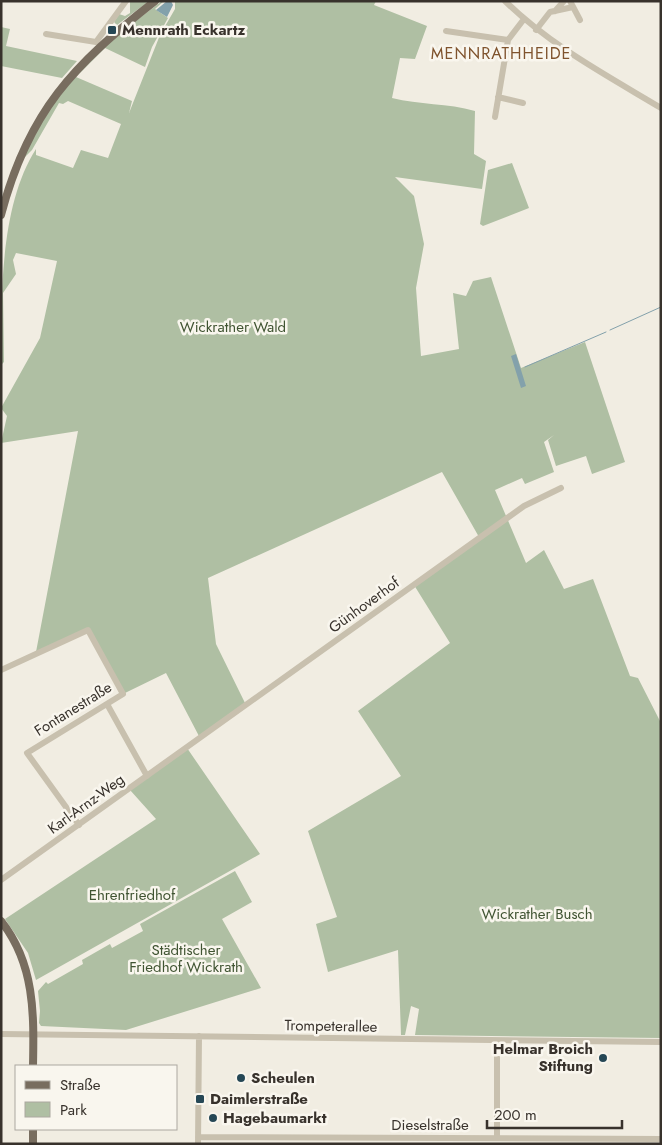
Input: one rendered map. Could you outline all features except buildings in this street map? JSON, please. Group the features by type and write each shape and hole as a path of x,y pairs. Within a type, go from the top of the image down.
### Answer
{"main road":[{"path":"1,215 17,165 27,142 55,95 91,54 155,1"},
{"path":"1,921 12,936 28,971 34,1035 33,1065"},
{"path":"33,1130 33,1144"}],"street":[{"path":"46,34 96,42 126,1"},
{"path":"505,1 536,30 564,50 661,108"},
{"path":"555,11 564,1"},
{"path":"536,30 550,12 572,4 580,20"},
{"path":"495,117 508,40 524,19"},
{"path":"446,31 508,40"},
{"path":"498,97 523,103"},
{"name":"Günhoverhof","path":"185,748 524,506 561,488"},
{"name":"Fontanestraße","path":"1,670 88,630 123,694 27,753 79,825"},
{"path":"107,704 147,776"},
{"name":"Karl-Arnz-Weg","path":"1,880 185,748"},
{"name":"Trompeterallee","path":"1,1034 661,1042"},
{"path":"198,1141 199,1036"},
{"path":"497,1041 497,1138"},
{"name":"Dieselstraße","path":"198,1141 497,1138 661,1139"}],"green space":[{"path":"130,1 149,1 117,25 114,22 119,14 125,16 130,13"},
{"name":"Wickrather Wald","path":"164,1 155,9 168,18 152,47 145,67 105,48 76,77 132,101 129,113 160,35 175,9 175,1 376,1 374,5 427,26 415,59 400,58 392,98 475,111 474,154 486,161 482,189 395,177 414,196 424,244 416,288 421,356 459,349 453,293 466,296 473,281 491,277 521,368 585,342 625,462 592,474 586,456 556,466 548,440 554,435 544,442 554,472 525,484 522,478 495,490 526,563 544,550 564,589 593,579 630,676 638,678 661,723 661,1038 415,1035 419,1009 411,1006 405,1035 401,1035 398,950 328,972 316,924 337,917 308,831 401,776 358,711 450,643 414,585 479,537 442,472 208,578 216,644 246,705 200,738 166,673 125,693 89,628 36,652 78,431 1,443 7,416 1,408 40,338 57,261 16,253 13,260 16,274 3,293 4,362 1,365 1,310 9,224 15,197 24,172 36,149 36,155 73,168 81,150 108,158 121,124 68,101 63,104 59,103 32,150 24,158 27,147 61,91 103,46"},
{"path":"1,27 10,29 6,46 77,61 62,78 1,66"},
{"path":"512,163 529,208 483,226 480,224 488,170"},
{"name":"Ehrenfriedhof","path":"187,748 260,854 36,980 28,953 5,919 156,819 130,790"},
{"name":"Städtischer Friedhof Wickrath","path":"235,871 252,902 222,919 261,988 126,1030 41,1026 39,1023 38,991 46,982 48,984 83,964 82,960 110,944 112,948 143,931 140,924"}],"water":[{"path":"167,1 171,1 173,5 167,17 156,10"},
{"path":"516,354 526,386 521,388 511,356"}],"waterway":[{"path":"610,330 661,307"},
{"path":"525,367 606,332"}],"place":[{"name":"Mennrath Eckartz","path":"112,30"},
{"name":"Helmar Broich Stiftung","path":"603,1058"},
{"name":"Scheulen","path":"241,1078"},
{"name":"Daimlerstraße","path":"200,1099"},
{"name":"Hagebaumarkt","path":"213,1118"}],"district":[{"name":"MENNRATHHEIDE","path":"501,53"}],"park label":[{"name":"Wickrather Busch","path":"537,914"}]}
